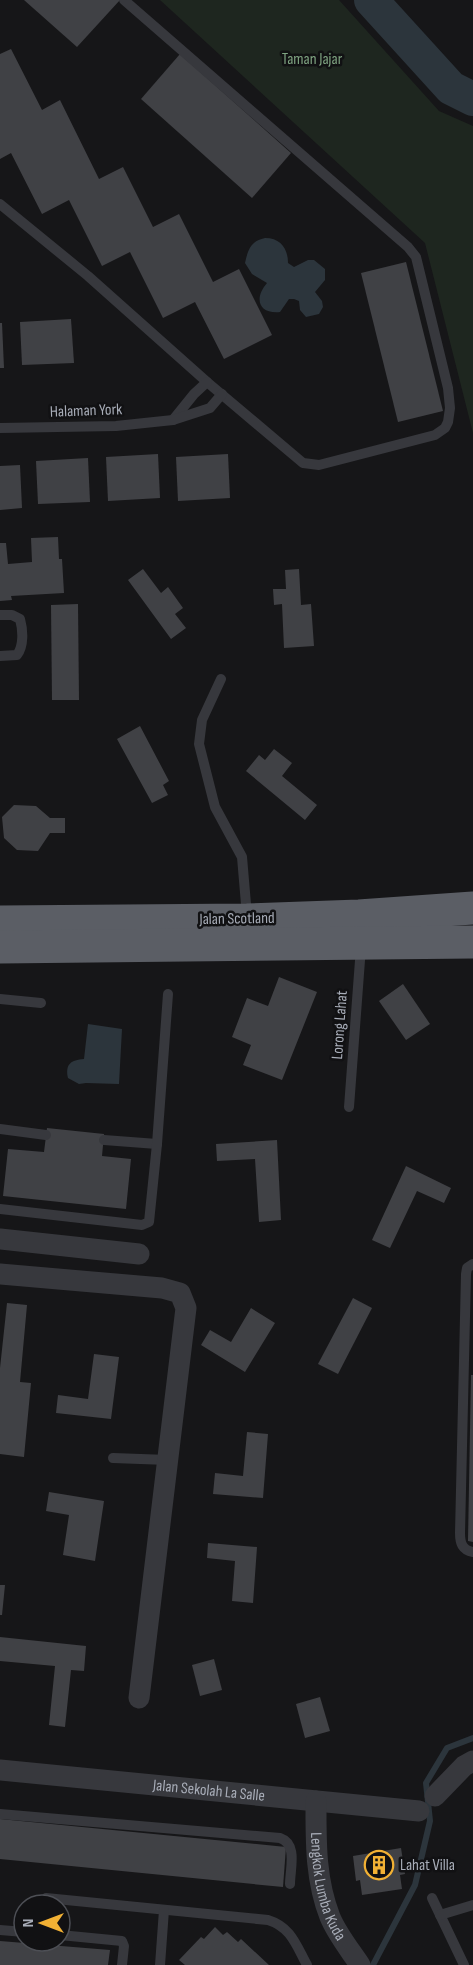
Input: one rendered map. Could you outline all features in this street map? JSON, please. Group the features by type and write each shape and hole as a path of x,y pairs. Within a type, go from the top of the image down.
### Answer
{"highway":[{"name":"Jalan Scotland","path":"0,922 248,920 359,916 473,908"},
{"name":"Jalan Scotland","path":"0,947 473,942"}],"street":[{"path":"0,1239 139,1254"},
{"path":"0,1274 162,1288 180,1293 186,1308 139,1698"},
{"path":"435,1796 464,1766 473,1761"},
{"name":"Jalan Sekolah La Salle","path":"0,1770 419,1811"},
{"name":"Lengkok Lumba Kuda","path":"316,1801 316,1855 321,1889 331,1919 360,1965"}],"lane":[{"path":"0,204 88,276 298,460 314,465 435,435 445,428 450,416 448,388 416,257 399,239 124,0"},
{"path":"173,420 207,382"},
{"name":"Halaman York","path":"0,428 116,426 173,420 210,408 222,394"},
{"path":"0,615 17,616 21,624 20,651 13,656 0,656"},
{"path":"221,679 202,720 200,744 215,807 242,856 248,920"},
{"name":"Lorong Lahat","path":"349,1107 361,944"},
{"path":"0,1209 146,1224 151,1218 168,994"},
{"path":"0,999 41,1003"},
{"path":"0,1129 46,1135"},
{"path":"104,1140 157,1144"},
{"path":"473,1264 467,1268 466,1274 460,1533 463,1547 473,1552"},
{"path":"113,1458 168,1460"},
{"path":"0,1815 280,1838 285,1840 291,1848 290,1884"},
{"path":"432,1898 464,1965"},
{"path":"72,1901 276,1922 288,1931 307,1965"},
{"path":"440,1915 473,1905"},
{"path":"160,1965 164,1910"},
{"path":"72,1936 122,1941 124,1946 122,1965"}],"green space":[{"name":"Taman Jajar","path":"160,0 339,0 439,111 473,126 473,433 425,243"}],"shaded area":[{"path":"271,238 282,245 287,253 288,263 294,267 308,260 314,260 325,269 325,280 315,292 322,301 323,307 319,314 306,317 300,310 299,301 294,299 289,299 280,312 267,310 260,304 260,294 267,283 252,274 245,263 251,246 256,241"},
{"path":"88,1024 122,1029 119,1084 79,1084 68,1078 68,1066 76,1060 84,1059"}],"building":[{"path":"24,0 120,0 77,47"},
{"path":"11,49 42,110 60,100 99,179 123,167 153,227 179,214 213,282 239,269 272,335 224,359 195,302 163,318 130,252 102,266 69,200 42,214 11,153 0,159 0,54"},
{"path":"180,54 291,153 252,198 141,99"},
{"path":"406,262 443,411 398,422 361,273"},
{"path":"71,319 74,363 22,365 20,322"},
{"path":"0,323 2,323 4,368 0,368"},
{"path":"158,454 160,498 108,501 106,457"},
{"path":"228,454 230,498 178,501 176,457"},
{"path":"88,458 90,502 38,504 36,461"},
{"path":"20,465 22,508 0,510 0,466"},
{"path":"58,537 64,593 11,596 12,600 0,601 0,543 6,543 8,564 32,562 31,538"},
{"path":"143,569 161,593 168,587 183,608 175,614 186,628 171,639 128,580"},
{"path":"299,569 301,605 311,604 314,646 284,648 282,604 274,605 273,589 286,589 285,570"},
{"path":"78,604 79,700 52,700 51,605"},
{"path":"140,726 169,781 163,785 168,795 152,803 117,739"},
{"path":"274,749 292,763 282,776 317,805 305,820 246,771 259,755 265,760"},
{"path":"14,805 36,806 50,818 65,818 65,833 50,833 38,851 17,850 4,838 2,817"},
{"path":"279,977 317,992 282,1080 243,1065 251,1045 232,1037 247,998 268,1006"},
{"path":"403,984 430,1024 406,1040 379,1001"},
{"path":"47,1128 104,1134 102,1156 131,1159 126,1209 3,1196 8,1149 44,1152"},
{"path":"277,1140 281,1220 259,1222 255,1159 217,1161 216,1144"},
{"path":"406,1166 451,1188 444,1203 417,1191 390,1248 372,1240"},
{"path":"353,1298 372,1308 338,1374 318,1364"},
{"path":"7,1303 27,1305 20,1382 31,1383 24,1457 0,1454 0,1368"},
{"path":"251,1308 275,1323 245,1372 201,1345 210,1330 231,1342"},
{"path":"94,1354 119,1357 111,1419 56,1413 58,1395 88,1399"},
{"path":"471,1375 473,1375 473,1542 468,1541"},
{"path":"247,1432 268,1434 263,1498 213,1494 215,1473 243,1476"},
{"path":"49,1492 104,1501 95,1561 63,1555 69,1515 46,1511"},
{"path":"208,1543 257,1547 253,1603 232,1601 235,1561 207,1558"},
{"path":"0,1585 5,1585 2,1615 0,1615"},
{"path":"0,1637 86,1646 84,1671 71,1670 65,1727 49,1725 55,1666 0,1661"},
{"path":"214,1659 222,1690 200,1696 192,1665"},
{"path":"320,1697 330,1731 305,1738 296,1704"},
{"path":"0,1819 286,1847 283,1887 0,1859"},
{"name":"Lahat Villa","path":"401,1848 405,1874 400,1875 402,1889 362,1895 360,1880 356,1881 353,1856"},
{"path":"215,1927 223,1935 227,1932 238,1942 241,1939 269,1965 185,1965 179,1960 201,1937 204,1939"},
{"path":"0,1941 12,1942 12,1953 72,1953 72,1947 110,1950 108,1965 0,1965"}],"waterway":[{"path":"371,0 451,88 473,99"},
{"path":"373,1965 415,1885 430,1821 426,1783 447,1748 473,1738"}],"place":[{"name":"Lahat Villa","path":"379,1865"}]}
